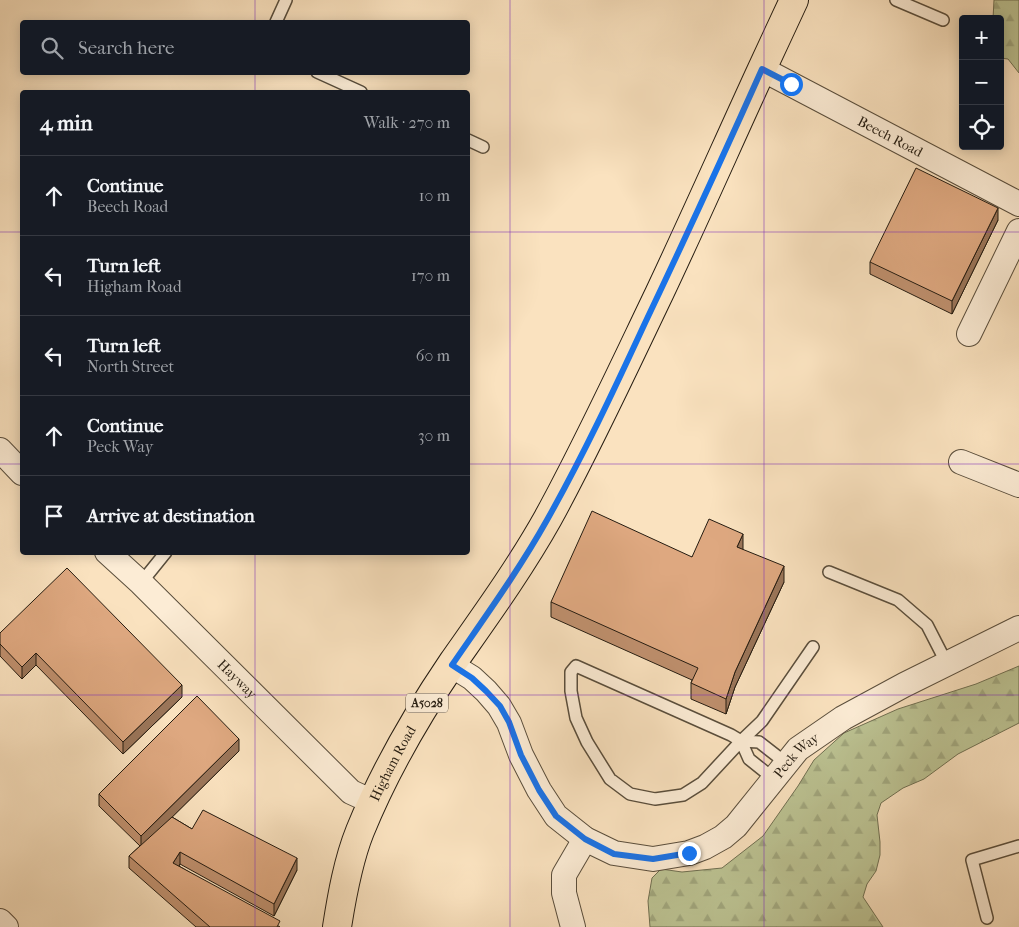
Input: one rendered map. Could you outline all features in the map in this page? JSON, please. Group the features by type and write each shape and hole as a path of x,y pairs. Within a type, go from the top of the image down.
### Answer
{"main road":[{"name":"Higham Road","path":"337,927 349,866 359,833 373,802 408,735 452,665 505,587 546,521 578,463 697,214 794,0"}],"street":[{"name":"Beech Road","path":"762,69 1019,204"},
{"path":"969,334 1019,231"},
{"path":"0,450 20,471"},
{"path":"961,462 1019,485"},
{"name":"Hayway","path":"110,555 141,583 351,792 373,802"},
{"name":"Peck Way","path":"452,665 472,678 500,706 509,722 521,755 556,816 585,839 614,854 653,859 689,853 723,837 736,826 798,750 843,718 904,685 1019,628"},
{"path":"573,927 564,893 564,875 585,839"},
{"path":"0,921 6,927"}],"lane":[{"path":"277,20 286,0"},
{"path":"896,0 943,20"},
{"path":"324,75 357,90"},
{"path":"470,141 483,147"},
{"path":"141,583 164,555"},
{"path":"829,572 898,600 927,625 947,664"},
{"path":"780,771 759,742 742,741 576,666 571,672 571,691 576,718 587,742 610,779 630,794 655,799 683,795 702,783 742,741 762,721 813,647"},
{"path":"742,741 748,759 780,771"},
{"path":"987,918 972,860 1019,846"}],"green space":[{"path":"994,0 1019,0 1019,73 1008,59 1004,58 1004,15 993,15"},
{"path":"1019,666 1019,723 958,754 924,779 903,788 881,803 877,815 880,855 876,871 867,884 863,897 883,927 650,927 648,901 652,878 661,869 682,872 722,868 763,836 814,760 844,733 898,709 976,684"}],"building":[{"path":"916,168 998,208 952,301 870,262"},
{"path":"592,511 692,557 709,519 743,534 737,547 784,566 735,672 726,699 691,683 698,668 551,602"},
{"path":"67,568 182,685 123,742 36,653 22,667 0,644 0,633"},
{"path":"197,696 239,739 141,836 99,794"},
{"path":"203,810 297,858 274,904 180,852 173,863 280,921 277,927 210,927 129,856 172,817 192,829"}],"route":[{"path":"689,853 653,859 614,854 585,839 556,816 539,790 521,755 509,722 500,706 472,678 452,665 500,595 546,521 578,463 697,214 762,69 791,84"}]}
